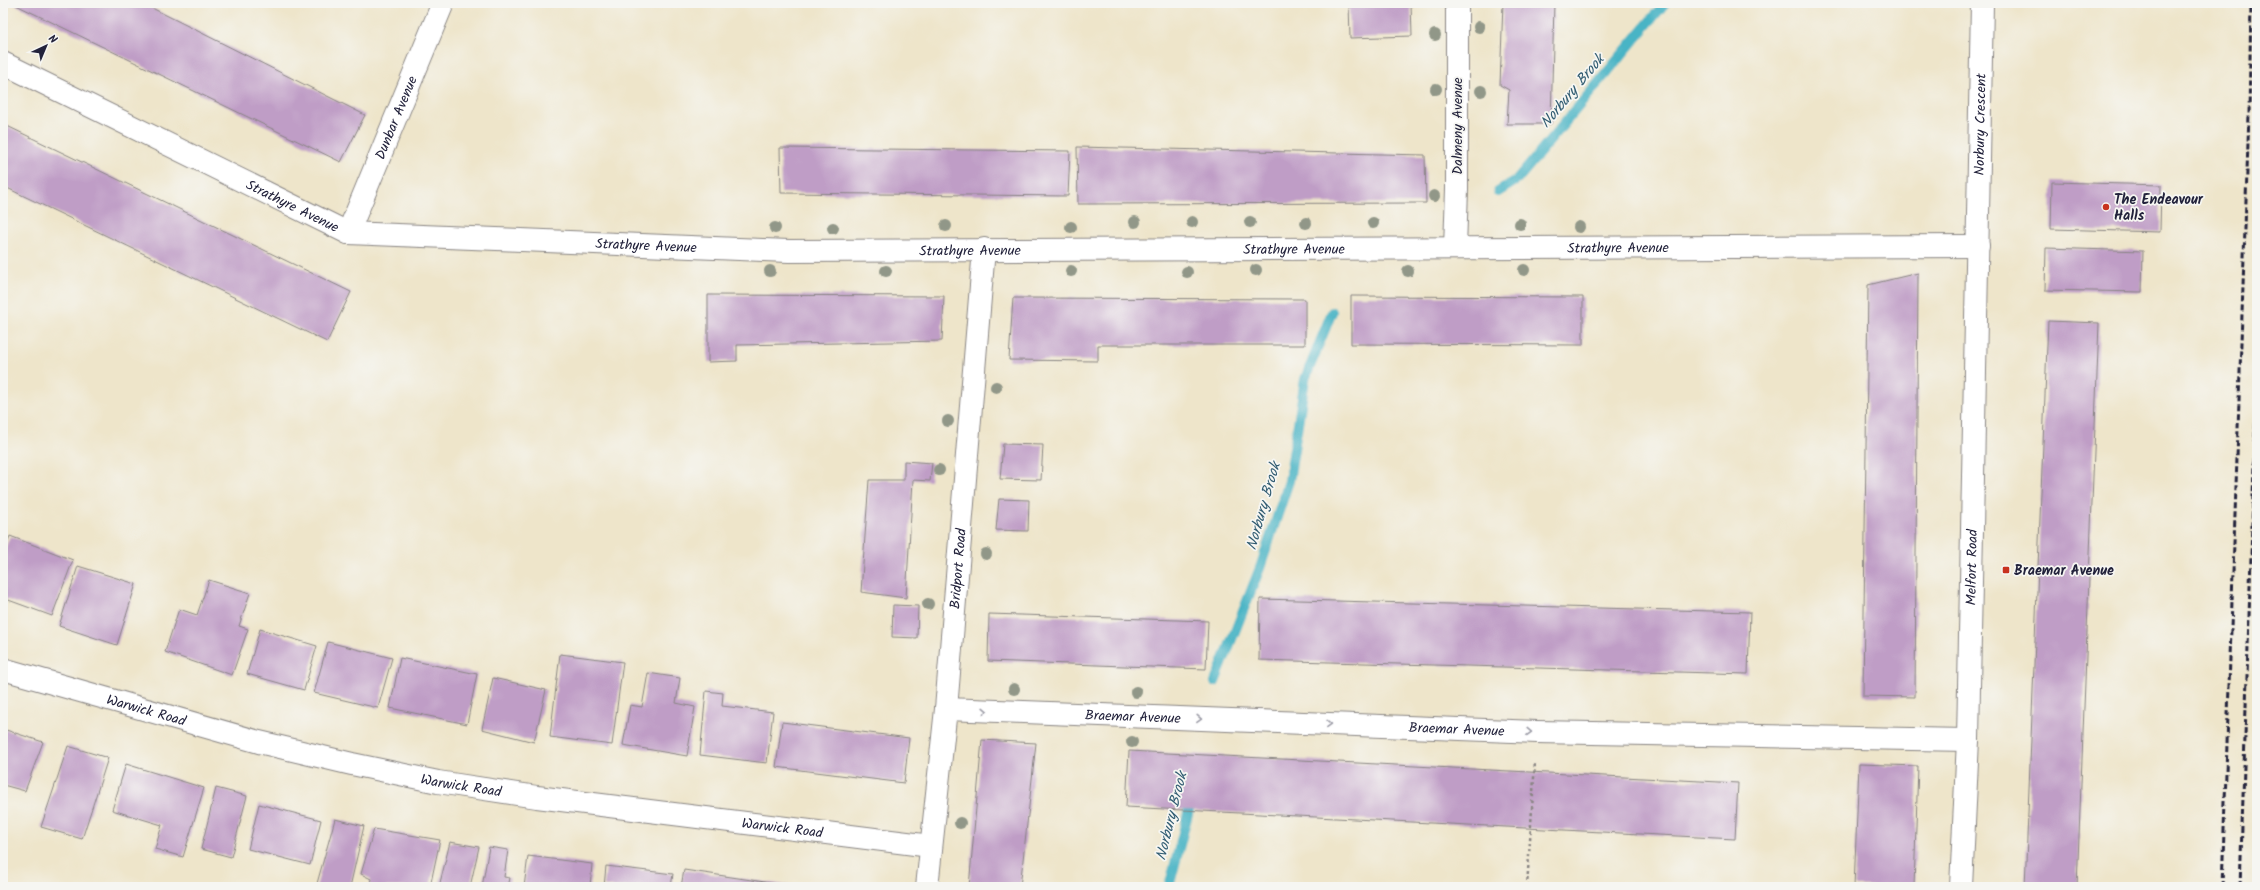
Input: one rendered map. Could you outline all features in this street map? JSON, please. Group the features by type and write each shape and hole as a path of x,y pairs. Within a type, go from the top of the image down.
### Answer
{"street":[{"name":"Dunbar Avenue","path":"348,233 444,3"},
{"name":"Dalmeny Avenue","path":"1455,248 1457,188 1457,3"},
{"name":"Norbury Crescent","path":"1978,246 1982,3"},
{"name":"Strathyre Avenue","path":"3,62 348,233 789,251 1978,246"},
{"name":"Melfort Road","path":"1961,887 1968,740 1978,246"},
{"name":"Bridport Road","path":"927,887 946,709 984,249"},
{"name":"Warwick Road","path":"3,669 259,742 438,782 537,798 931,846"},
{"name":"Braemar Avenue","path":"946,709 1537,732 1968,740"}],"path":[{"path":"1527,887 1537,732"}],"building":[{"path":"12,3 142,3 365,115 341,162"},
{"path":"1349,3 1411,3 1412,36 1350,38"},
{"path":"1503,3 1554,3 1551,124 1507,124 1509,90 1500,85"},
{"path":"3,124 351,292 327,342 3,186"},
{"path":"1077,147 1425,155 1426,203 1078,204"},
{"path":"780,148 1070,151 1068,196 781,193"},
{"path":"2052,182 2161,185 2160,232 2051,229"},
{"path":"2046,248 2143,251 2142,292 2045,290"},
{"path":"1918,273 1915,697 1863,696 1868,285"},
{"path":"708,295 944,296 942,341 737,345 737,361 708,362"},
{"path":"1351,296 1583,297 1583,345 1351,344"},
{"path":"1013,298 1305,299 1305,345 1098,345 1098,361 1009,360"},
{"path":"2048,321 2099,323 2077,887 2025,887"},
{"path":"1003,444 1043,445 1041,480 1000,479"},
{"path":"904,461 932,463 930,481 913,480 906,598 861,592 869,480 904,480"},
{"path":"999,499 1029,500 1028,531 996,530"},
{"path":"10,536 73,560 52,616 3,598 3,554"},
{"path":"78,566 136,584 117,645 59,626"},
{"path":"209,580 250,593 239,626 248,629 232,675 165,652 179,609 197,615"},
{"path":"1260,599 1750,612 1748,674 1259,660"},
{"path":"893,605 918,606 917,638 892,637"},
{"path":"989,614 1208,621 1206,669 988,661"},
{"path":"260,629 317,646 304,690 247,674"},
{"path":"328,642 392,658 378,708 314,693"},
{"path":"560,654 623,662 612,745 550,737"},
{"path":"400,658 477,674 467,724 390,708"},
{"path":"648,673 680,678 676,703 695,707 687,756 623,745 630,705 642,707"},
{"path":"493,678 546,690 534,742 482,729"},
{"path":"706,691 723,693 722,706 773,712 767,763 700,755"},
{"path":"782,722 909,738 904,783 776,767"},
{"path":"3,729 43,742 25,791 3,785"},
{"path":"982,740 1036,743 1020,887 969,887"},
{"path":"68,746 108,758 82,839 41,827"},
{"path":"1129,751 1738,783 1735,839 1126,807"},
{"path":"126,764 204,788 183,857 155,849 162,825 112,810"},
{"path":"1859,764 1918,766 1914,887 1854,887"},
{"path":"216,788 247,796 231,857 201,849"},
{"path":"259,804 321,820 310,865 248,849"},
{"path":"335,819 364,826 350,887 316,887"},
{"path":"374,829 440,840 430,887 369,887 371,879 361,874"},
{"path":"450,842 479,847 470,887 439,887"},
{"path":"489,847 508,850 504,877 510,878 508,887 482,887"},
{"path":"528,856 592,864 590,887 524,887"},
{"path":"606,866 673,874 671,887 604,887"},
{"path":"684,870 792,886 792,887 681,887"}],"waterway":[{"name":"Norbury Brook","path":"1498,192 1517,180 1665,3"},
{"name":"Norbury Brook","path":"1215,682 1260,568 1289,481 1305,379 1332,312"},
{"name":"Norbury Brook","path":"1169,887 1192,798"}],"railway":[{"path":"2222,887 2249,114 2251,3"},
{"path":"2240,887 2257,376"}],"place":[{"name":"The Endeavour Halls","path":"2106,207"},
{"name":"Braemar Avenue","path":"2006,570"}]}
